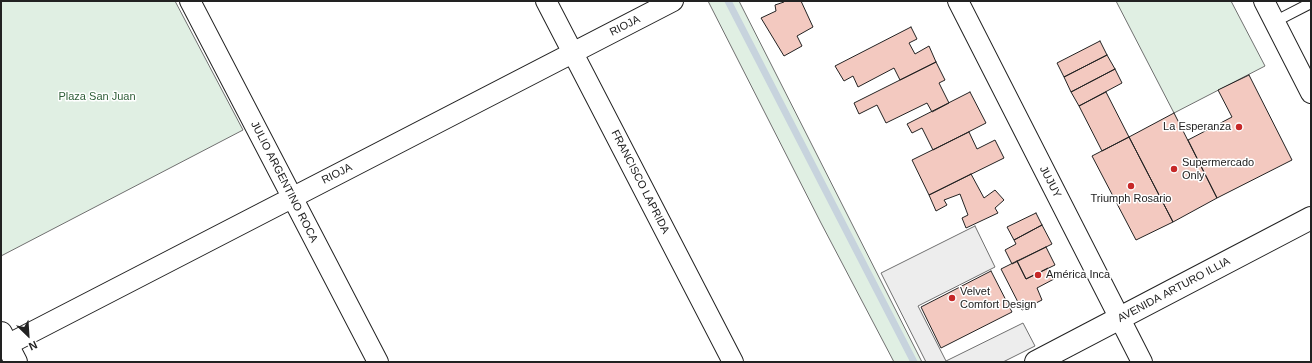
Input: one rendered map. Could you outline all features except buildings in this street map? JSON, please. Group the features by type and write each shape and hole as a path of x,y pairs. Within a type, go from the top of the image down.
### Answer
{"main road":[{"name":"AVENIDA ARTURO ILLIA","path":"1036,362 1311,218"}],"street":[{"name":"JULIO ARGENTINO ROCA","path":"190,1 378,362"},
{"name":"FRANCISCO LAPRIDA","path":"546,1 733,362"},
{"name":"RIOJA","path":"6,347 292,197 673,1"},
{"name":"JUJUY","path":"958,1 1142,362"},
{"path":"1264,1 1311,93"}],"lane":[{"path":"1274,22 1311,3"}],"green space":[{"name":"Plaza San Juan","path":"1,1 175,1 243,130 1,256"},
{"path":"708,1 739,1 922,362 894,362 821,223"},
{"path":"1116,1 1231,1 1265,66 1174,113"}],"shaded area":[{"path":"975,226 995,267 918,306 946,361 1023,323 1035,346 1003,362 926,362 881,273"}],"waterway":[{"path":"728,1 914,362"}],"place":[{"name":"La Esperanza","path":"1239,127"},
{"name":"Supermercado Only","path":"1174,169"},
{"name":"Triumph Rosario","path":"1131,186"},
{"name":"América Inca","path":"1038,275"},
{"name":"Velvet Comfort Design","path":"952,298"}]}
